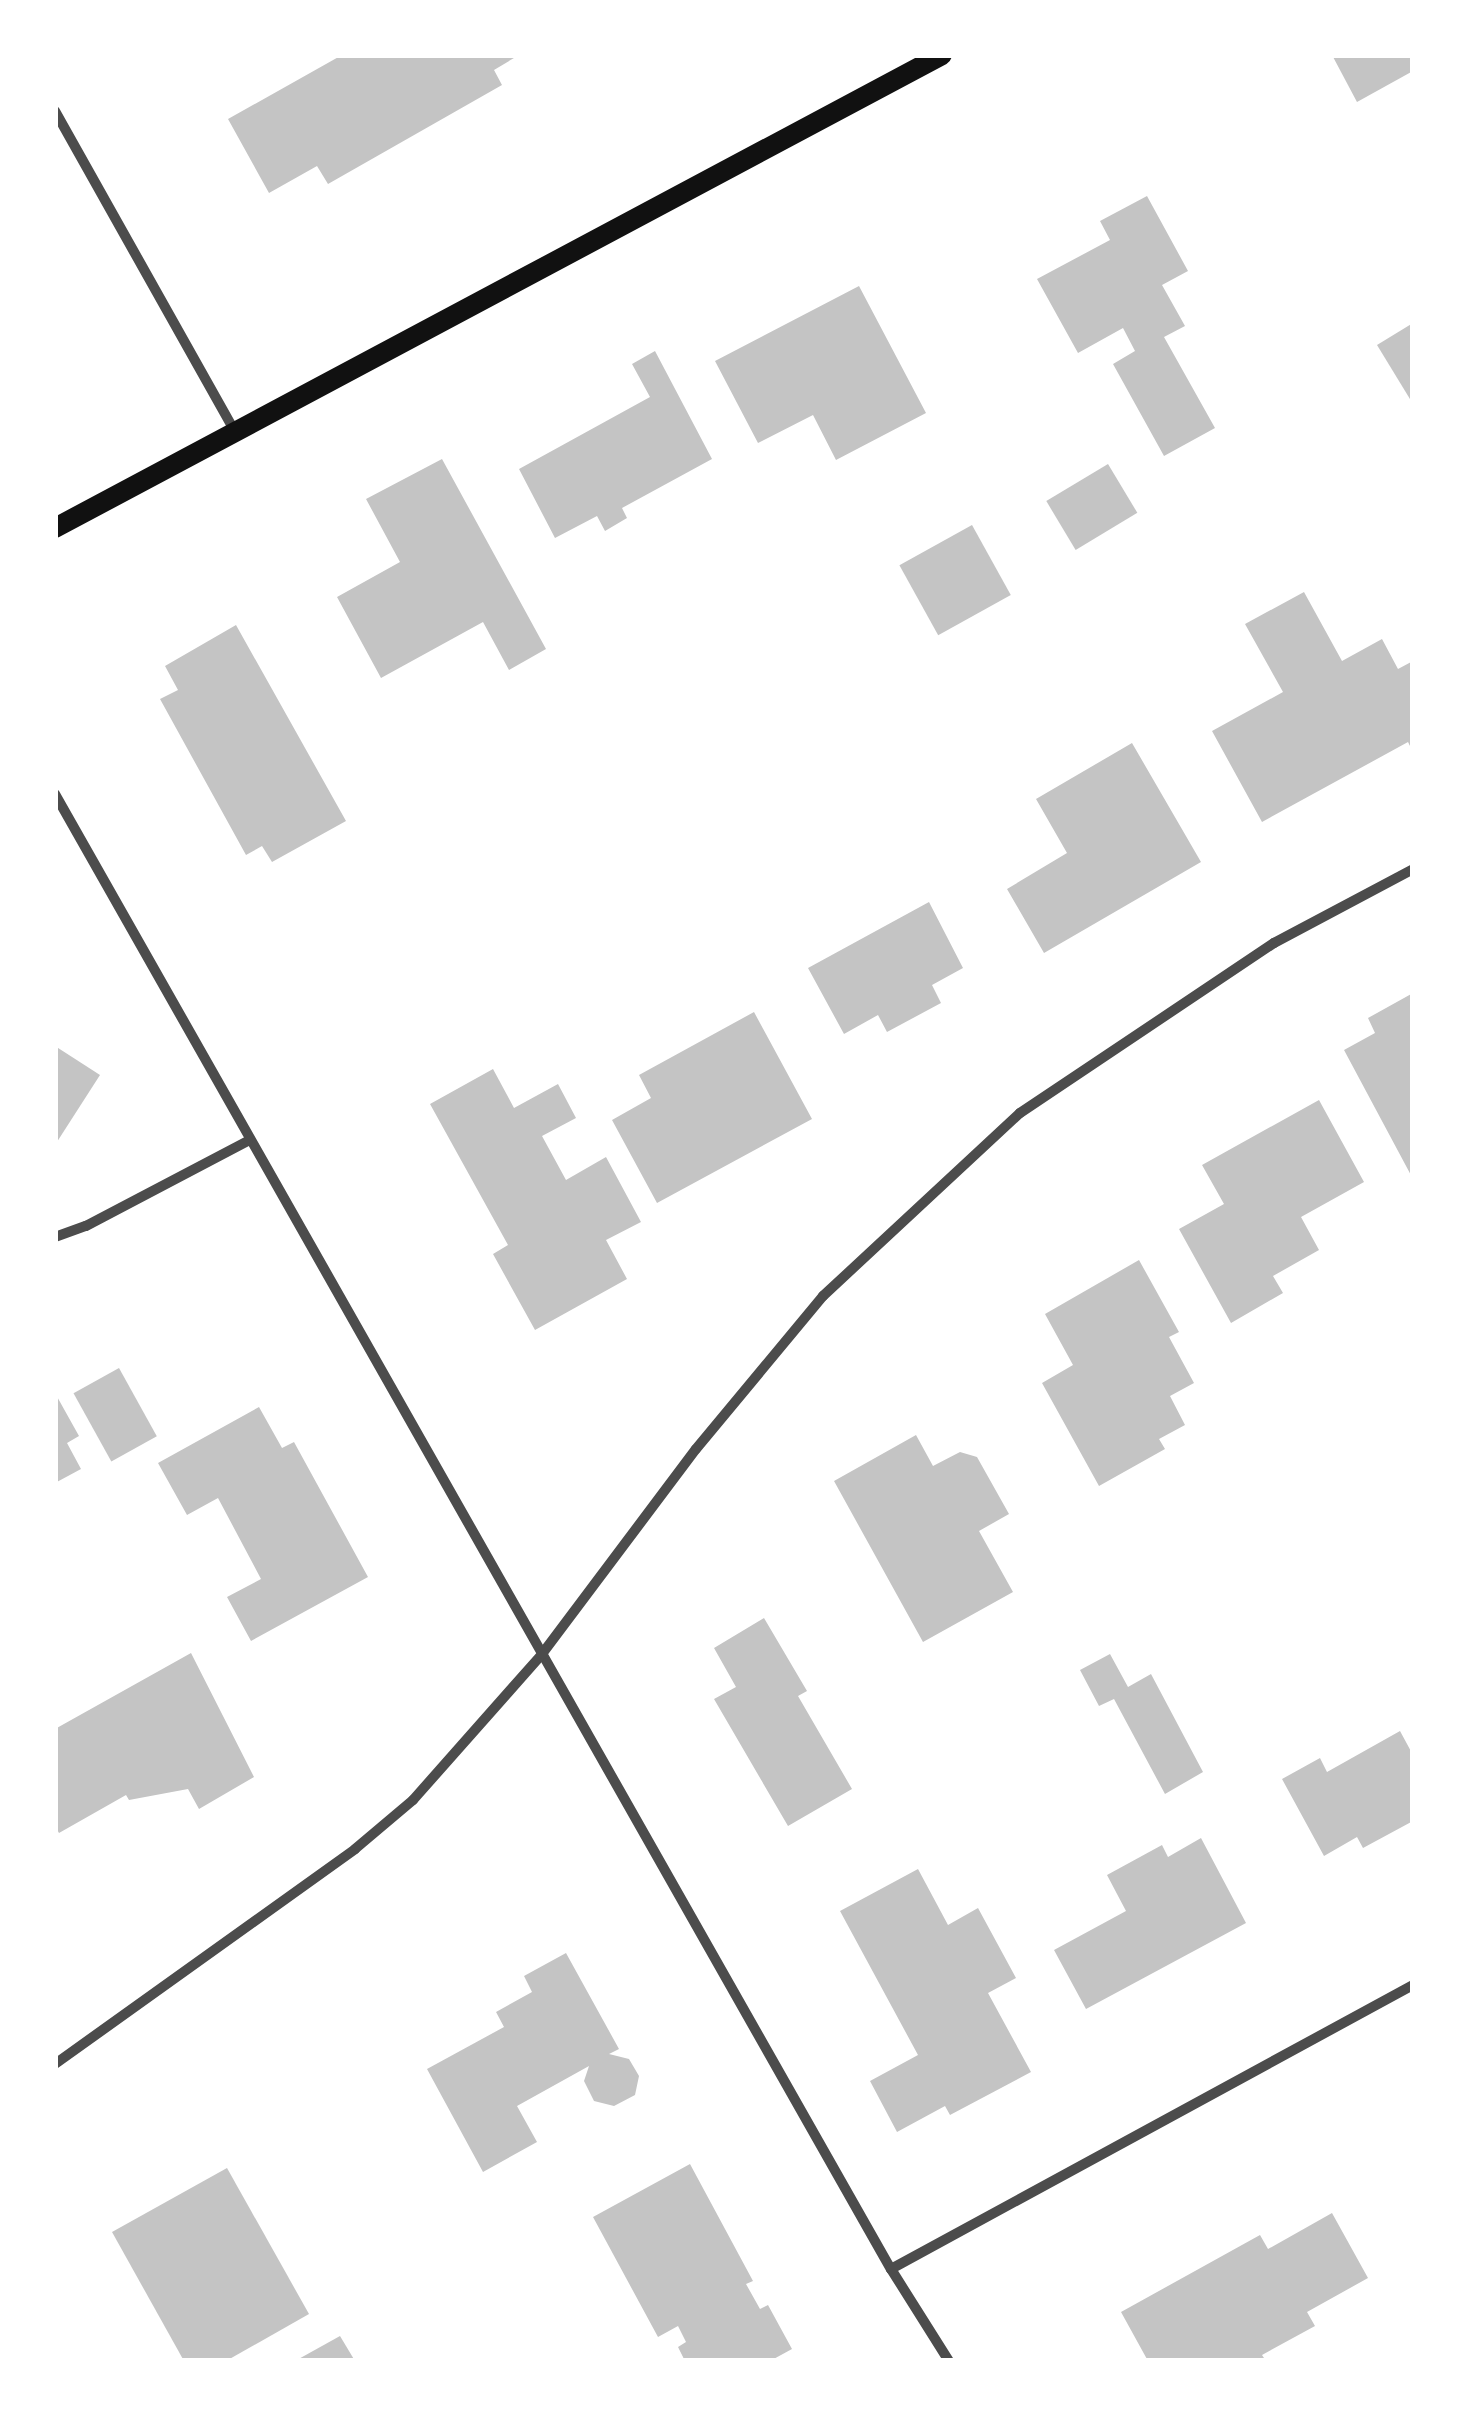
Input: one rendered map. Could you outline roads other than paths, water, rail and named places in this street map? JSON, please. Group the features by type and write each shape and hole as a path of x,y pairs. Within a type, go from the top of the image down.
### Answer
{"main road":[{"path":"55,528 942,55"}],"street":[{"path":"55,111 235,432"},
{"path":"55,794 248,1141 891,2269 949,2361"},
{"path":"55,2064 354,1849 413,1800 542,1654 696,1449 823,1296 1020,1113 1274,944 1413,868"},
{"path":"55,1237 86,1226 248,1141"},
{"path":"891,2269 1413,1985"}]}
